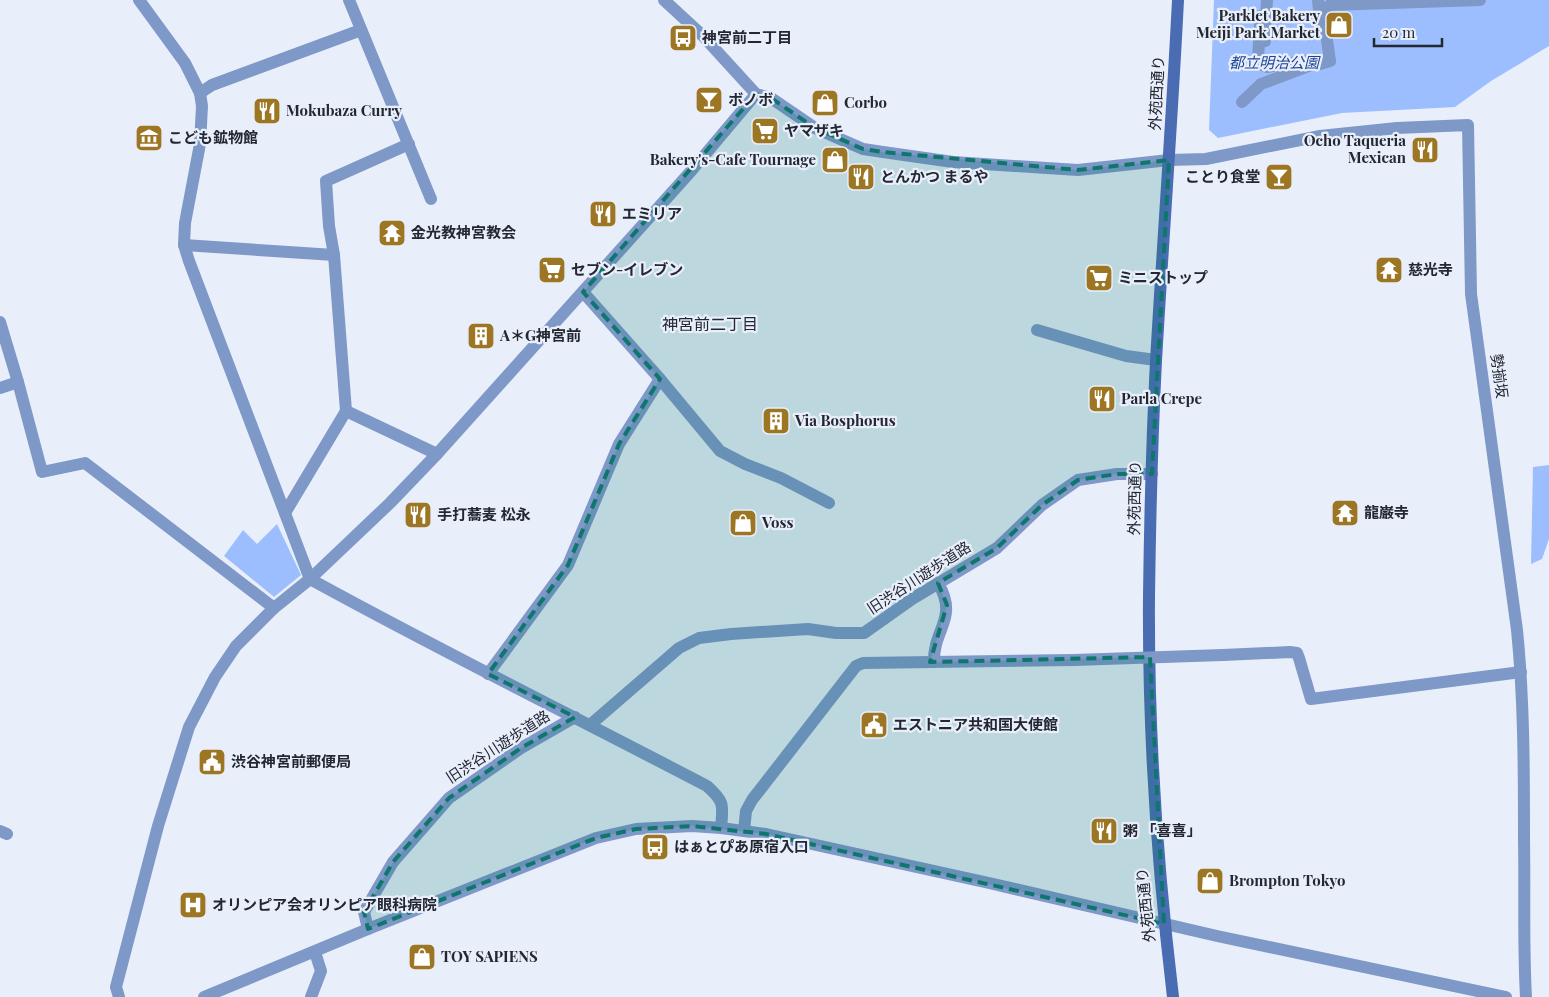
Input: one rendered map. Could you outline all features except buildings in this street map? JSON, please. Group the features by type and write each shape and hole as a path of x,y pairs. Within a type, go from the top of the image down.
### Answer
{"main road":[{"name":"外苑西通り","path":"1172,997 1159,871 1151,725 1149,599 1156,360 1178,0"}],"street":[{"path":"140,0 185,63 200,93 202,106 200,144 186,215 184,245 310,579 488,674 707,786 719,797 723,808 721,828"},
{"path":"349,0 431,199"},
{"path":"664,0 702,36 756,94 770,98 815,128 863,148 953,162 1078,170 1169,160"},
{"path":"1267,0 1266,17 1260,16 1260,26 1266,26 1265,41 1259,42 1258,59 1260,64 1268,67 1316,58 1320,64 1330,62 1323,12 1330,5 1480,0"},
{"path":"1242,102 1261,84 1324,58 1318,0"},
{"path":"200,93 212,85 361,30"},
{"path":"119,997 116,987 158,826 188,727 215,677 236,646 274,608 310,579 390,503 437,454 692,170 756,94"},
{"name":"勢揃坂","path":"1169,160 1206,159 1320,136 1397,128 1468,125 1471,294 1517,630 1521,672 1526,997"},
{"path":"285,513 346,411 334,255 329,226 326,181 409,144"},
{"path":"184,245 334,255"},
{"path":"583,292 660,379 720,451 745,464 781,478 829,504"},
{"path":"0,322 42,472 85,463 274,608"},
{"path":"1037,330 1126,356 1156,360"},
{"path":"488,674 568,565 619,444 660,379"},
{"path":"0,388 18,382"},
{"path":"346,411 437,454"},
{"name":"旧渋谷川遊歩道路","path":"590,725 679,648 699,638 808,629 836,633 864,633 912,599 997,548 1042,505 1078,480 1111,474 1152,474"},
{"path":"934,662 933,652 946,617 947,606 944,594 938,583"},
{"path":"744,831 746,811 752,800 856,666 863,663 1074,660 1290,652 1297,653 1300,658 1311,698 1521,672"},
{"name":"旧渋谷川遊歩道路","path":"368,929 364,912 393,862 449,798 520,748 575,717"},
{"path":"204,997 596,838 636,828 692,826 766,834 1164,924 1506,997"},
{"path":"311,997 321,971 315,952"}],"highlighted area":[{"path":"756,94 771,98 815,128 863,149 1078,170 1169,160 1152,474 1117,474 1078,480 1042,505 997,548 938,583 947,605 930,662 1150,657 1164,924 766,834 692,826 636,829 596,838 368,929 364,912 393,862 449,798 521,748 575,717 488,674 568,565 619,444 660,379 583,292"}],"green space":[{"name":"都立明治公園","path":"1214,0 1549,0 1549,46 1491,81 1455,107 1342,113 1218,138 1209,130"},
{"path":"1549,465 1549,539 1542,559 1531,564 1533,467"},
{"path":"277,524 301,575 274,597 224,556 243,530 257,544"}],"place":[{"name":"Parklet Bakery Meiji Park Market","path":"1339,25"},
{"name":"神宮前二丁目","path":"683,38"},
{"name":"ボノボ","path":"709,100"},
{"name":"Corbo","path":"825,103"},
{"name":"Mokubaza Curry","path":"267,111"},
{"name":"ヤマザキ","path":"765,131"},
{"name":"こども鉱物館","path":"149,138"},
{"name":"Ocho Taqueria Mexican","path":"1425,150"},
{"name":"Bakery's-Cafe Tournage","path":"835,160"},
{"name":"とんかつ まるや","path":"861,177"},
{"name":"ことり食堂","path":"1279,177"},
{"name":"エミリア","path":"603,214"},
{"name":"金光教神宮教会","path":"392,233"},
{"name":"セブン-イレブン","path":"552,270"},
{"name":"慈光寺","path":"1389,270"},
{"name":"ミニストップ","path":"1099,278"},
{"name":"A＊G神宮前","path":"481,336"},
{"name":"Parla Crepe","path":"1102,399"},
{"name":"Via Bosphorus","path":"776,421"},
{"name":"龍巌寺","path":"1345,513"},
{"name":"手打蕎麦 松永","path":"418,515"},
{"name":"Voss","path":"743,523"},
{"name":"エストニア共和国大使館","path":"874,725"},
{"name":"渋谷神宮前郵便局","path":"212,762"},
{"name":"粥 「喜喜」","path":"1104,831"},
{"name":"はぁとぴあ原宿入口","path":"655,847"},
{"name":"Brompton Tokyo","path":"1210,881"},
{"name":"オリンピア会オリンピア眼科病院","path":"193,905"},
{"name":"TOY SAPIENS","path":"422,957"}],"district":[{"name":"神宮前二丁目","path":"710,324"}]}
